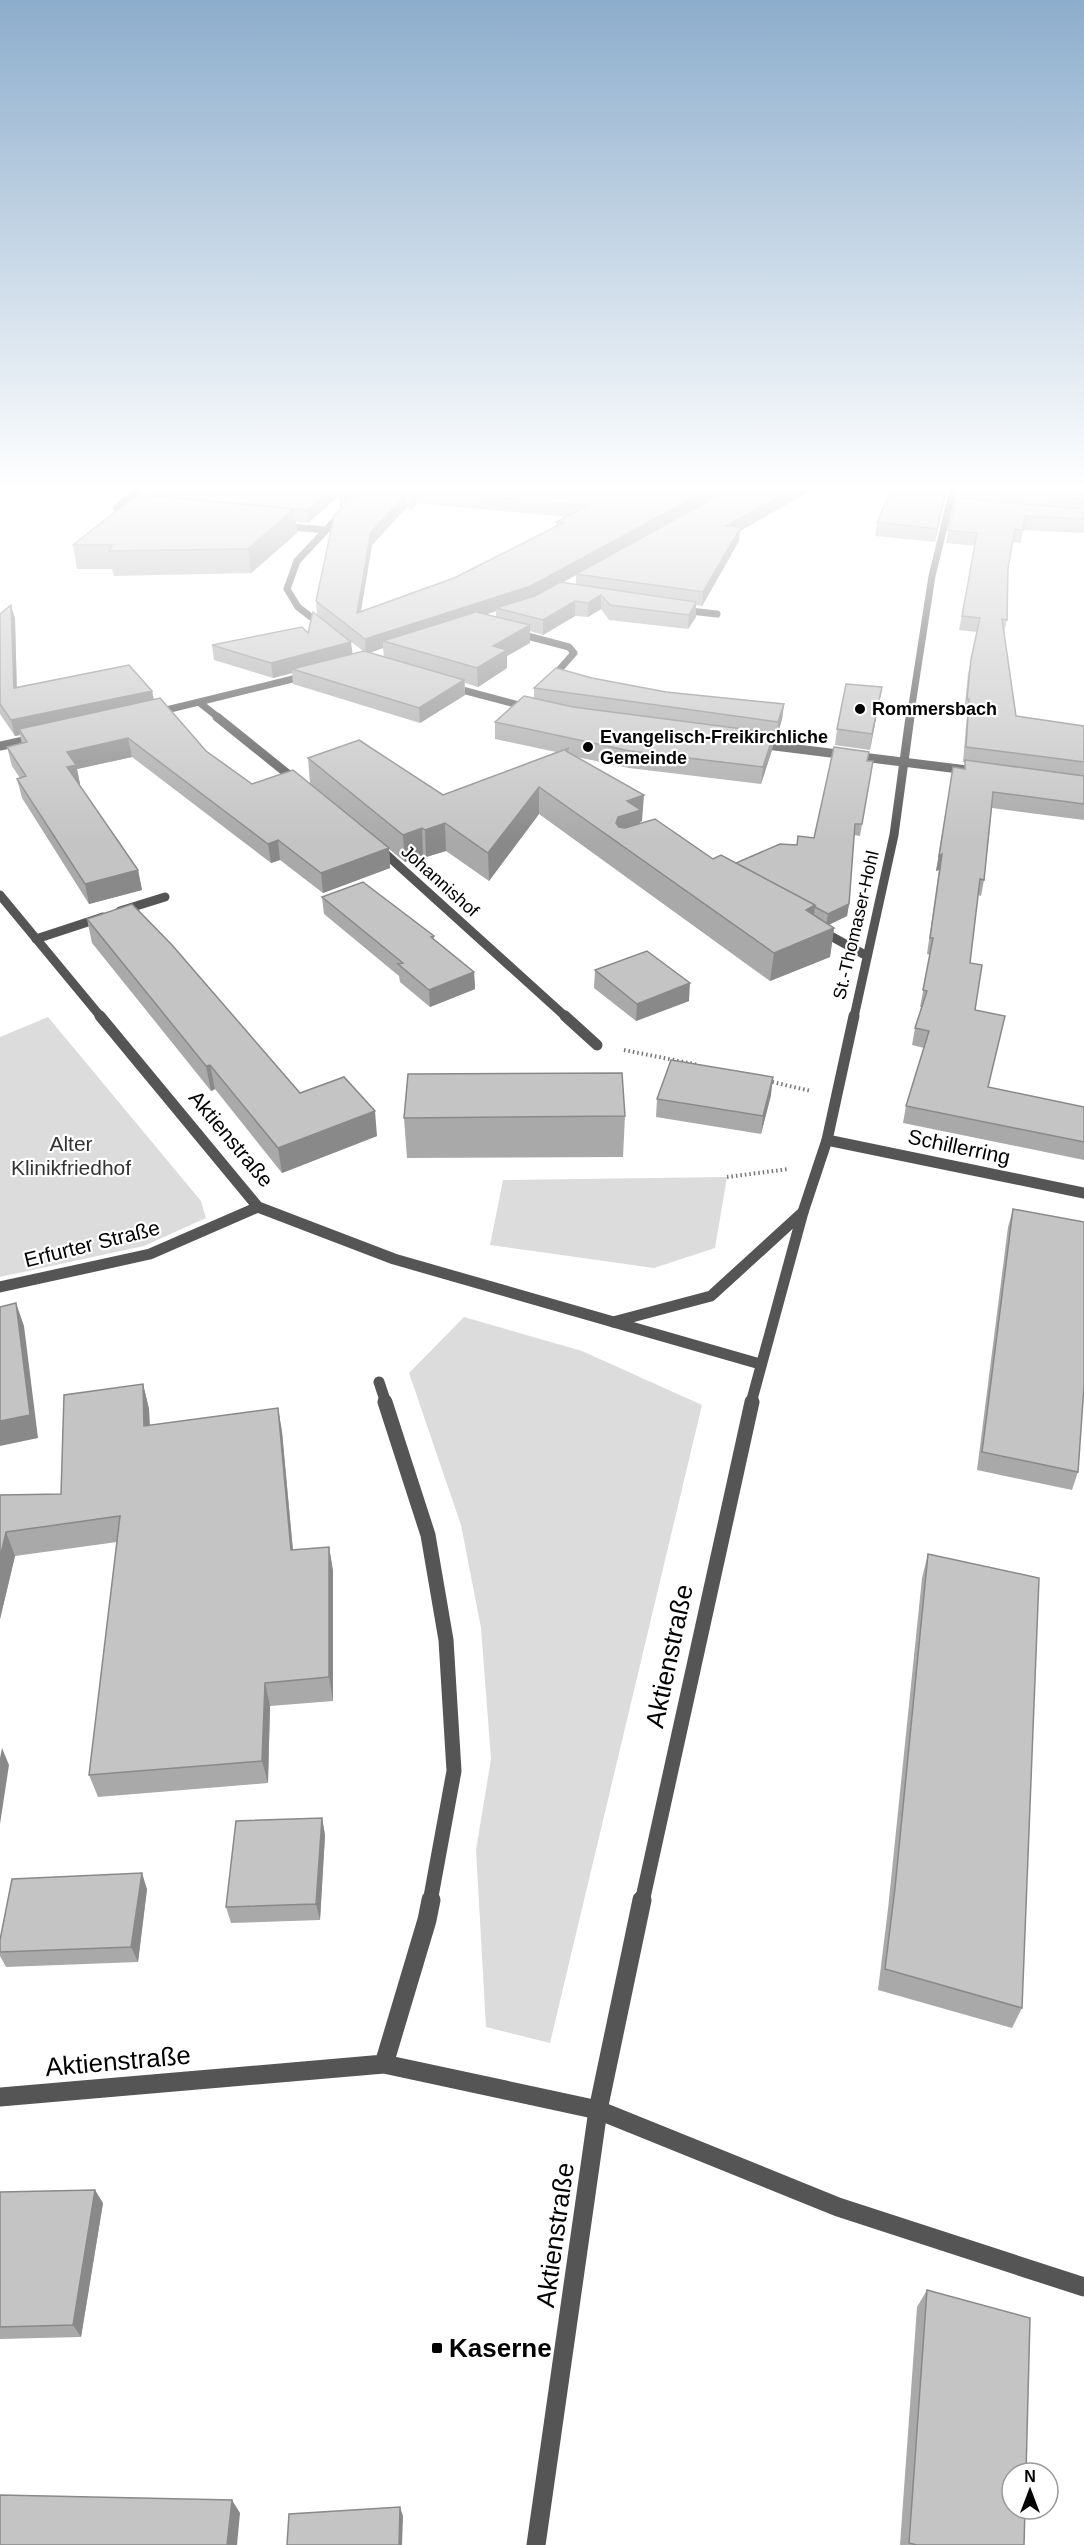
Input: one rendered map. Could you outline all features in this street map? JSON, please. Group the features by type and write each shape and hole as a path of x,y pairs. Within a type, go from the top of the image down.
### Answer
{"street":[{"path":"297,605 332,633"},
{"name":"St.-Thomaser-Hohl","path":"760,1364 803,1212 827,1140 894,835 928,605"},
{"path":"670,609 717,614"},
{"path":"504,630 569,647 574,653 559,670"},
{"path":"144,715 321,672"},
{"path":"445,685 536,710"},
{"path":"200,703 308,790"},
{"path":"0,746 44,736"},
{"path":"749,743 982,772"},
{"name":"Johannishof","path":"371,841 597,1045"},
{"name":"Aktienstraße","path":"0,895 258,1208 394,1259 760,1364 598,2110 536,2545"},
{"path":"36,939 165,897"},
{"path":"807,923 867,956"},
{"name":"Schillerring","path":"827,1140 1084,1192"},
{"name":"Erfurter Straße","path":"0,1287 150,1254 258,1208"},
{"path":"613,1322 711,1296 803,1212"},
{"path":"379,1382 428,1535 446,1640 454,1772 427,1920 384,2064"},
{"name":"Aktienstraße","path":"0,2097 384,2064 598,2110"},
{"path":"598,2110 838,2207 1084,2287"}],"path":[{"path":"597,1045 702,1066"},
{"path":"758,1079 836,1096"},
{"path":"728,1177 783,1169"}],"green space":[{"name":"Alter Klinikfriedhof","path":"48,1017 201,1201 206,1218 144,1246 0,1277 0,1037"},
{"path":"727,1177 715,1248 654,1268 490,1245 503,1180"},
{"path":"464,1317 582,1351 702,1405 550,2043 486,2027 476,1850 491,1759 481,1628 461,1525 409,1373"}],"building":[{"path":"11,605 14,688 129,665 152,691 11,720 0,704 0,614"},
{"path":"321,605 358,605 357,613 380,605 472,605 365,639"},
{"path":"507,605 569,605 543,620 496,608"},
{"path":"610,605 695,605 689,615"},
{"path":"964,605 1007,605 1007,620 1002,619 1016,716 1084,726 1084,762 966,747 971,659 980,618 962,616"},
{"path":"313,612 351,642 271,663 212,645 302,627 308,633"},
{"path":"476,612 530,625 493,646 507,650 477,668 383,641"},
{"path":"364,651 464,680 419,708 292,669"},
{"path":"556,668 592,678 666,692 784,704 778,722 534,688"},
{"path":"846,684 882,687 872,734 837,729"},
{"path":"524,696 573,707 774,733 763,767 630,751 495,722"},
{"path":"160,698 206,751 252,784 293,770 389,848 321,873 278,840 268,844 128,738 67,752 76,765 67,767 138,870 85,884 17,779 26,776 7,747 27,742 19,729"},
{"path":"359,740 443,795 569,748 566,751 644,795 627,801 641,810 618,817 616,823 619,827 625,828 655,819 713,859 721,855 815,905 806,910 834,928 774,953 539,787 488,853 445,823 403,835 308,758"},
{"path":"834,747 869,752 867,761 873,761 862,824 855,824 849,904 828,914 736,863 780,844 797,845 798,836 814,838"},
{"path":"965,760 1084,776 1084,804 993,792 984,880 980,879 970,963 982,965 975,1010 1005,1016 988,1087 1084,1107 1084,1142 906,1106 929,1031 915,1028 927,991 923,990 933,938 930,938 942,854 939,856 953,767 965,769"},
{"path":"363,882 434,936 431,937 474,972 429,990 398,964 403,963 322,897"},
{"path":"132,904 172,945 300,1093 344,1077 375,1111 278,1148 210,1065 206,1066 87,919"},
{"path":"647,951 690,983 637,1004 595,970"},
{"path":"671,1060 773,1077 763,1116 657,1099"},
{"path":"622,1073 625,1116 404,1118 408,1074"},
{"path":"1013,1209 1084,1222 1084,1386 1078,1472 982,1452"},
{"path":"16,1303 30,1415 0,1421 0,1307"},
{"path":"143,1384 144,1426 278,1408 291,1550 329,1547 329,1677 265,1683 262,1761 89,1775 120,1516 6,1532 0,1558 0,1495 61,1494 64,1395"},
{"path":"928,1554 1039,1578 1022,2008 885,1969"},
{"path":"322,1818 316,1904 226,1907 236,1821"},
{"path":"142,1873 131,1947 0,1952 0,1940 12,1879"},
{"path":"95,2190 73,2325 0,2327 0,2192"},
{"path":"927,2290 1030,2318 1026,2461 1000,2461 1000,2521 1025,2521 1024,2545 917,2545 909,2543"},
{"path":"0,2495 232,2500 227,2545 0,2545"},
{"path":"400,2507 399,2545 287,2545 289,2514"}],"place":[{"name":"Rommersbach","path":"860,709"},
{"name":"Evangelisch-Freikirchliche Gemeinde","path":"588,747"},
{"name":"Kaserne","path":"437,2348"}]}
